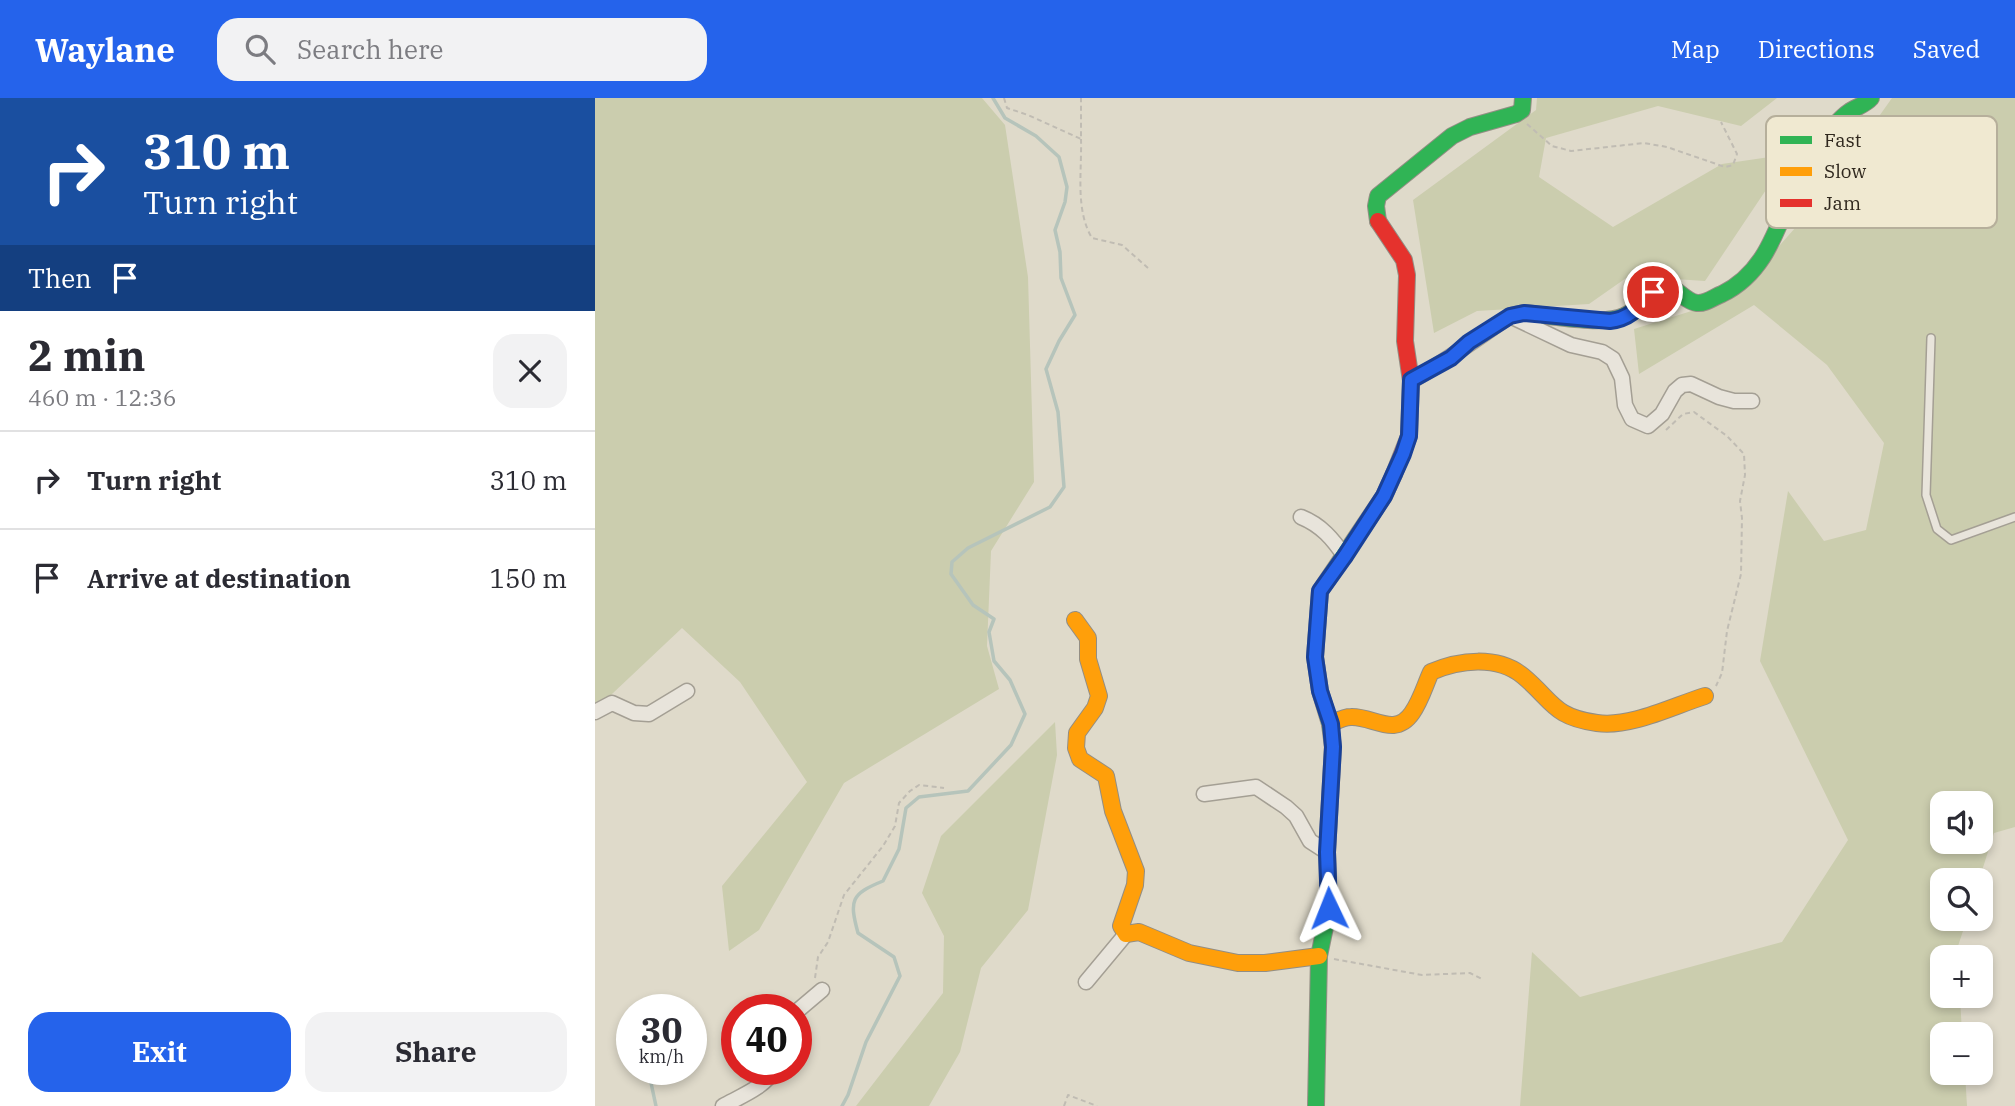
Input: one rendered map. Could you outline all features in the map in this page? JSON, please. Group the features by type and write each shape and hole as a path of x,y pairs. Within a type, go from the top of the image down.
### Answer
{"street":[{"path":"1316,1106 1319,956 1329,908 1327,852 1333,747 1331,724 1320,691 1315,657 1320,591 1384,496 1409,436 1411,380 1405,341 1406,275 1404,260 1378,222 1378,196 1452,136 1470,127 1522,110 1523,98"},
{"path":"1844,116 1868,103 1871,98"},
{"path":"1411,380 1451,358 1469,342 1510,316 1524,313 1622,320 1653,292 1670,286 1692,302 1700,304 1738,286 1756,270 1777,228"},
{"path":"1510,316 1571,345 1602,352 1613,359 1622,378 1625,405 1632,419 1648,426 1662,414 1675,391 1682,385 1691,384 1734,401 1752,401"},
{"path":"1301,517 1312,521 1330,535 1345,556"},
{"path":"1075,620 1089,639 1088,659 1099,698 1079,726 1076,735 1077,754 1080,759 1106,776 1113,811 1136,871 1135,885 1121,926 1126,934"},
{"path":"1331,724 1347,716 1358,717 1382,727 1397,725 1410,716 1431,672 1447,664 1468,662 1514,669 1557,711 1608,726 1705,696"},
{"path":"595,712 613,703 633,713 649,714 687,691"},
{"path":"1204,794 1256,787 1296,816 1310,841 1327,852"},
{"path":"1086,982 1126,934 1139,932 1189,953 1238,963 1265,963 1319,956"},
{"path":"812,998 822,990"},
{"path":"723,1106 759,1085"}],"lane":[{"path":"1931,338 1926,495 1937,529 1951,540 2015,517"}],"path":[{"path":"1003,98 1007,108 1081,139"},
{"path":"1081,98 1084,226 1091,238 1122,245 1148,268"},
{"path":"1516,114 1552,146 1571,151 1644,143 1725,167 1733,165 1737,154 1721,122"},
{"path":"1648,426 1669,430 1683,414 1694,412 1727,436 1744,454 1745,475 1740,501 1741,574 1727,631 1721,673 1717,685 1705,696"},
{"path":"822,990 815,982 818,957 828,942 844,895 883,846 895,826 899,803 919,785 944,788"},
{"path":"1319,956 1422,975 1470,973 1482,979"},
{"path":"1064,1106 1068,1095 1097,1106"}],"green space":[{"path":"595,98 982,98 1005,125 1028,277 1034,482 991,551 987,646 999,689 844,783 759,930 729,951 722,886 807,782 740,682 682,628 595,710"},
{"path":"1537,98 1777,98 1741,126 1658,106 1546,138 1539,177 1613,227 1722,164 1766,158 1766,190 1705,281 1629,276 1589,304 1477,311 1434,333 1413,200 1536,110"},
{"path":"1892,98 2015,98 2015,827 1994,833 1993,836 1993,791 1930,791 1930,854 1987,854 1983,868 1930,868 1930,931 1963,931 1958,945 1930,945 1930,1008 1961,1008 1961,1022 1930,1022 1930,1085 1966,1085 1967,1106 1520,1106 1532,952 1580,997 1782,942 1848,840 1760,661 1788,491 1824,541 1866,530 1884,443 1827,365 1754,305 1639,374 1634,329 1733,298 1795,228 1997,228 1997,116 1879,116"},
{"path":"1055,722 1057,755 1028,910 981,968 960,1052 929,1106 856,1106 943,993 944,936 922,893 941,836"}],"waterway":[{"path":"842,1106 866,1042 900,976 894,957 858,933 854,913 855,900 864,890 883,881 899,849 906,808 919,797 968,791 1011,745 1025,714 1010,680 994,661 989,632 994,619 973,605 951,574 952,562 968,548 1050,507 1064,487 1058,412 1046,369 1075,315 1061,278 1060,252 1055,230 1065,202 1067,187 1059,157 1036,136 1005,118 993,98"},
{"path":"651,1085 656,1106"}],"traffic: fast":[{"path":"1378,221 1378,196 1452,136 1470,127 1522,110 1523,98"},
{"path":"1844,116 1871,98"},
{"path":"1510,316 1524,313 1576,319 1615,319 1636,309 1657,292 1670,286 1687,299 1700,303 1722,294 1742,281 1757,266 1778,228"},
{"path":"1316,1106 1319,956 1329,908 1327,852 1333,747 1315,657 1320,591 1384,496 1394,474"}],"traffic: slow":[{"path":"1075,620 1088,638 1088,659 1099,696 1095,708 1077,733 1076,748 1080,759 1106,776 1113,811 1136,871 1135,885 1121,926 1126,934 1139,932 1189,953 1238,963 1265,963 1319,956"},
{"path":"1330,724 1351,717 1383,724 1398,724 1412,713 1431,672 1466,662 1490,662 1513,669 1562,712 1597,723 1610,724 1637,719 1705,696"}],"traffic: jam":[{"path":"1378,221 1404,260 1407,275 1405,341 1411,381 1409,436 1394,474"}],"route":[{"path":"1329,908 1327,852 1333,747 1331,724 1320,691 1315,657 1320,591 1384,496 1403,454 1409,436 1411,380 1451,358 1469,342 1510,316 1524,313 1622,320 1653,292"}]}
